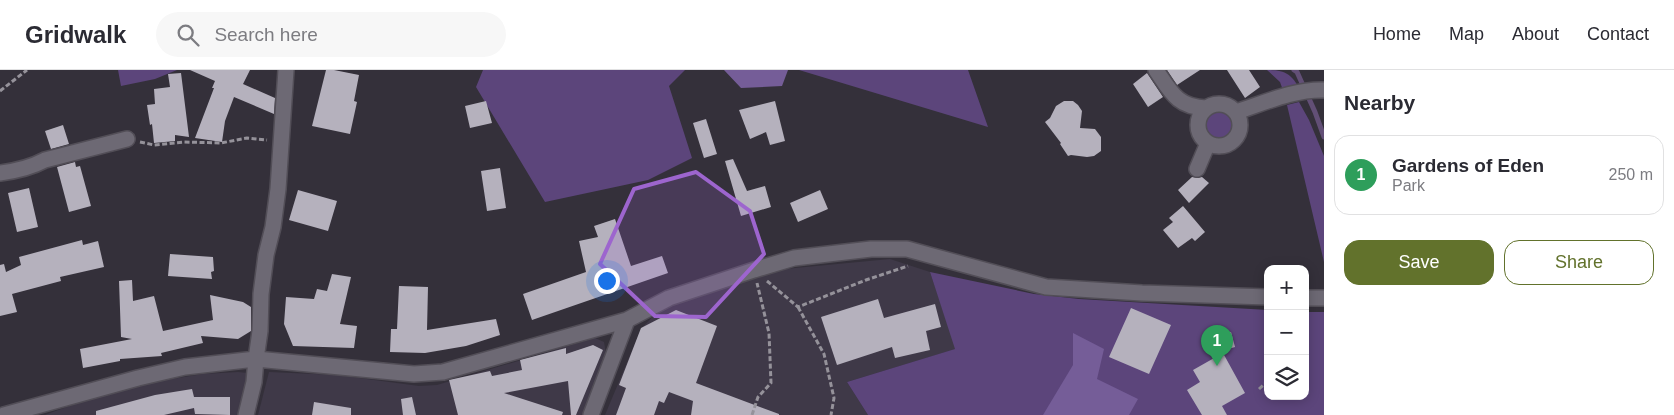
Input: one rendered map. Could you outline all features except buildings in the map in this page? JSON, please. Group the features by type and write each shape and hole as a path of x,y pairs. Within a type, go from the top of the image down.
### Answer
{"street":[{"path":"246,415 254,382 260,331 261,294 266,255 273,227 282,142 286,70"},
{"path":"1156,70 1178,100 1195,108 1206,108"},
{"path":"1236,112 1294,94 1319,90"},
{"path":"1214,104 1222,104 1236,112 1240,120 1240,128 1237,136 1231,142 1224,146 1215,146 1208,143 1202,137 1198,130 1198,122 1206,108 1214,104"},
{"path":"0,173 21,170 35,166 45,160 127,140"},
{"path":"1197,169 1208,143"},
{"path":"4,415 185,367 256,359 426,374 444,372 627,320 669,298 794,258 870,249 907,249 1046,287 1142,293 1264,297"},
{"path":"1309,298 1324,298"},
{"path":"591,415 627,320"}],"path":[{"path":"0,91 27,70"},
{"path":"127,140 154,145 184,142 221,143 248,138 282,142"},
{"path":"798,307 910,265"},
{"path":"754,270 798,307 824,354 834,398 831,415"},
{"path":"752,415 758,397 771,383 769,333 754,270"},
{"path":"1259,389 1264,384"}],"highlighted area":[{"path":"696,172 750,211 764,254 706,317 655,316 600,264 634,189"}],"shaded area":[{"path":"118,70 177,70 155,79 121,86"},
{"path":"483,70 685,70 669,86 692,158 648,180 545,202 476,87"},
{"path":"724,70 788,70 782,86 741,88"},
{"path":"799,70 968,70 988,127"},
{"path":"1267,70 1287,74 1294,80 1300,90 1284,93 1280,82"},
{"path":"1299,102 1309,120 1324,156 1324,262 1287,105"},
{"path":"1218,111 1228,115 1232,125 1228,135 1218,139 1208,135 1204,125 1208,115"},
{"path":"890,259 930,272 956,349 847,382 868,415 605,415 641,329 659,310 774,270"},
{"path":"930,272 1034,294 1079,299 1264,310 1264,400 1309,400 1309,312 1324,312 1324,415 868,415 847,382 955,349"},
{"path":"1073,333 1104,349 1097,379 1138,399 1129,415 1043,415 1073,365"},
{"path":"595,338 604,342 607,360 583,415 258,415 269,372 337,375 419,386 437,385"},
{"path":"248,373 243,415 45,415 85,400 152,382 203,374"}],"waterway":[{"path":"1294,70 1297,72 1315,112 1324,137"}],"place":[{"name":"Gardens of Eden","path":"1217,366"}]}
